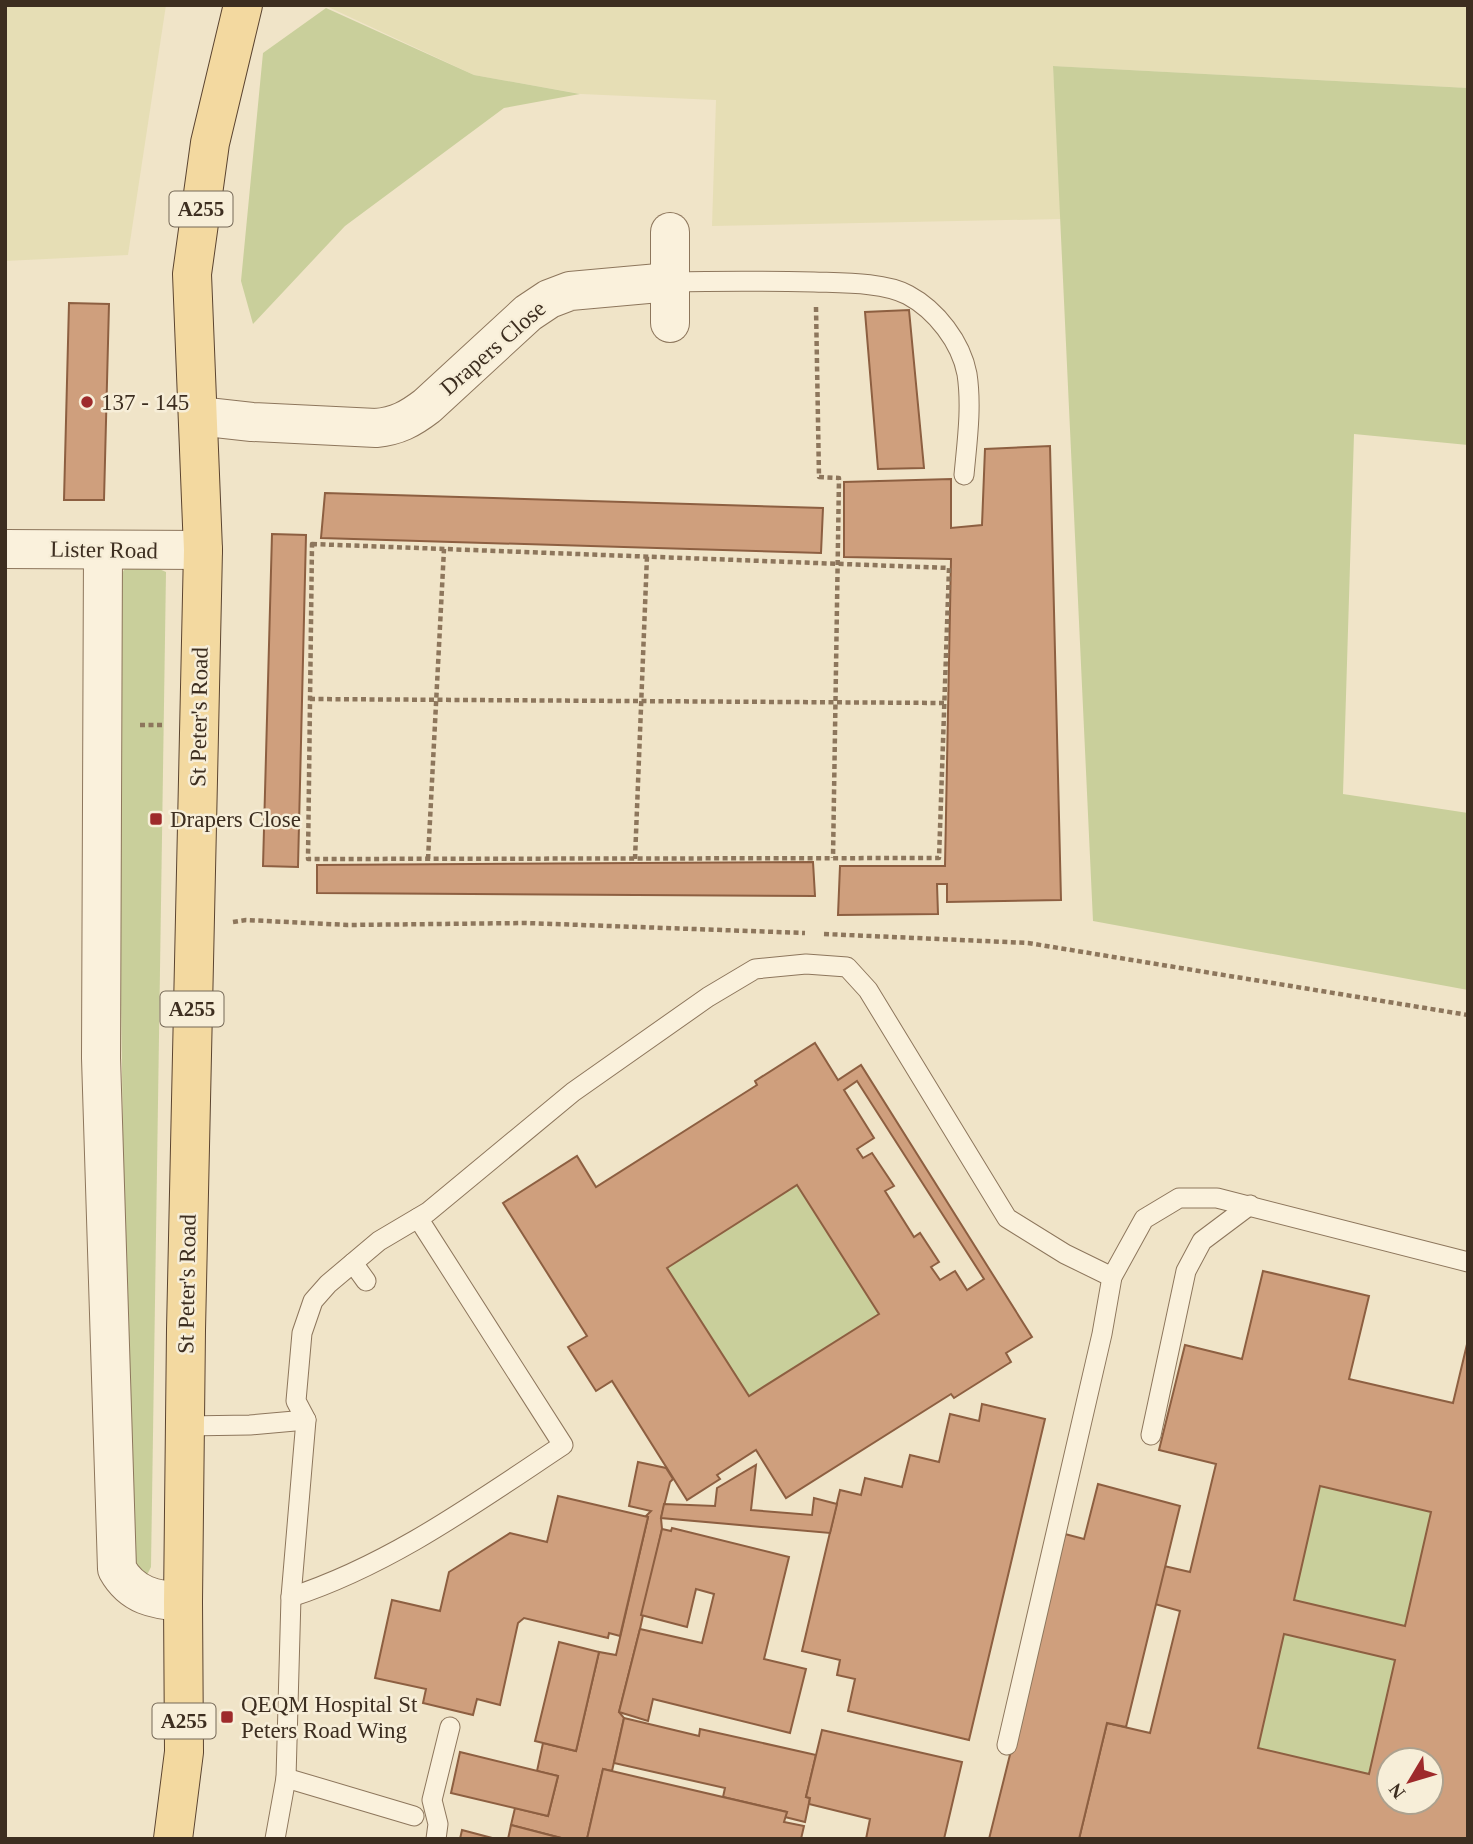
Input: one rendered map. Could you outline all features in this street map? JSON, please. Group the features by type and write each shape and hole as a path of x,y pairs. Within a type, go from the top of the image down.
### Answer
{"main road":[{"name":"St Peter's Road","path":"173,1839 184,1752 183,1602 193,941 203,550 192,274 210,143 243,5"}],"street":[{"path":"670,232 670,323"},
{"name":"Drapers Close","path":"198,416 252,422 376,428 394,426 410,419 427,406 528,313 549,299 570,291 670,282"},
{"name":"Lister Road","path":"5,549 203,550"},
{"path":"103,550 101,1058 117,1569 124,1581 144,1595 156,1600 183,1602"}],"lane":[{"path":"670,282 733,280 862,283 907,294 933,313 957,344 967,373 969,410 964,475"},
{"path":"275,1839 286,1778 291,1597 306,1420 296,1401 302,1333 313,1301 328,1284 379,1241 428,1212 573,1092 708,997 755,969 806,964 847,967 868,990 1007,1218 1065,1254 1112,1277"},
{"path":"1007,1745 1102,1334 1112,1277 1144,1219 1179,1198 1217,1198 1468,1262"},
{"path":"1151,1435 1186,1271 1202,1241 1251,1205"},
{"path":"291,1597 357,1573 500,1488 563,1445 418,1218"},
{"path":"353,1263 366,1281"},
{"path":"186,1426 250,1425 306,1420"},
{"path":"436,1839 438,1824 432,1800 450,1727"},
{"path":"286,1778 415,1816"}],"path":[{"path":"815,282 819,477 839,478 833,858"},
{"path":"312,544 647,556 949,568 939,858 308,859 312,544"},
{"path":"428,859 444,549"},
{"path":"635,859 647,556"},
{"path":"310,699 944,703"}],"shaded area":[{"path":"5,5 166,5 128,255 5,261"},
{"path":"324,5 1468,5 1468,88 1053,66 1061,219 712,226 716,100 581,94 474,75"}],"green space":[{"path":"326,8 474,75 580,94 504,108 345,226 253,324 241,281 263,53"},
{"path":"1053,66 1468,88 1468,445 1354,434 1343,794 1468,813 1468,990 1093,921"},
{"path":"133,563 148,564 166,572 151,1567 147,1575 135,1567 129,1545 117,732 119,579 124,570"},
{"path":"797,1185 879,1314 749,1396 667,1268"},
{"path":"1320,1486 1431,1512 1405,1626 1294,1600"},
{"path":"1284,1634 1395,1660 1369,1774 1258,1748"}],"building":[{"name":"137 - 145","path":"69,303 109,304 104,500 64,500"},
{"path":"909,310 924,468 878,469 865,312"},
{"path":"1050,446 1061,900 947,902 947,884 937,884 938,914 838,915 840,866 945,866 951,559 844,557 844,482 951,479 951,528 982,525 985,449"},
{"path":"325,493 823,508 821,553 321,538"},
{"path":"272,534 306,535 298,867 263,866"},
{"path":"813,862 815,896 317,893 317,865"},
{"path":"815,1043 838,1080 861,1065 1032,1337 1006,1353 1011,1362 954,1398 951,1394 786,1498 756,1450 717,1475 720,1479 687,1500 612,1381 596,1391 568,1347 587,1336 503,1203 577,1156 596,1187 757,1085 755,1081","holes":["857,1081 984,1279 967,1290 955,1271 940,1280 931,1267 939,1262 920,1233 914,1237 885,1191 894,1186 872,1153 863,1158 857,1149 874,1138 844,1090","797,1185 879,1314 749,1396 667,1268"]},
{"path":"1263,1271 1369,1296 1349,1379 1453,1403 1468,1340 1468,1839 1079,1839 1107,1723 1150,1733 1180,1611 1155,1604 1159,1586 1164,1566 1190,1572 1216,1464 1159,1450 1185,1345 1242,1359","holes":["1320,1486 1431,1512 1405,1626 1294,1600","1284,1634 1395,1660 1375,1746 1445,1746 1445,1816 1375,1816 1375,1748 1369,1774 1258,1748"]},
{"path":"982,1404 1045,1419 969,1740 848,1711 855,1679 837,1675 840,1660 802,1651 840,1490 861,1495 865,1478 902,1487 910,1455 939,1462 950,1414 979,1421"},
{"path":"638,1462 666,1468 673,1479 661,1518 662,1529 619,1712 624,1718 612,1771 603,1769 587,1839 565,1839 511,1825 515,1808 548,1816 558,1776 537,1771 543,1743 576,1751 599,1652 616,1655 648,1517 646,1516 651,1511 629,1506"},
{"path":"756,1465 751,1510 812,1515 814,1498 837,1504 830,1533 661,1518 664,1504 715,1506 717,1488"},
{"path":"1098,1484 1180,1506 1126,1727 1107,1723 1079,1839 989,1839 1065,1534 1084,1539"},
{"path":"558,1496 648,1517 620,1636 609,1633 608,1638 524,1618 518,1623 500,1705 477,1699 473,1715 423,1703 426,1689 375,1678 392,1600 440,1611 449,1572 510,1533 547,1542"},
{"path":"672,1528 789,1557 764,1659 806,1669 790,1733 653,1699 648,1721 619,1712 640,1629 702,1643 714,1594 696,1589 687,1627 641,1615 662,1529 671,1531"},
{"path":"559,1642 599,1652 576,1751 535,1741"},
{"path":"624,1718 699,1736 700,1729 816,1755 806,1797 810,1798 805,1822 785,1817 787,1812 723,1797 725,1788 614,1763"},
{"path":"822,1730 962,1762 944,1839 866,1839 870,1819 809,1804 810,1798 806,1797"},
{"path":"460,1752 558,1776 548,1816 451,1793"},
{"path":"603,1769 787,1812 784,1822 804,1826 801,1839 587,1839"},
{"path":"511,1825 565,1839 508,1839"},
{"path":"462,1830 496,1839 460,1839"}],"place":[{"name":"137 - 145","path":"87,402"},
{"name":"Drapers Close","path":"156,819"},
{"name":"QEQM Hospital St Peters Road Wing","path":"227,1717"}]}
